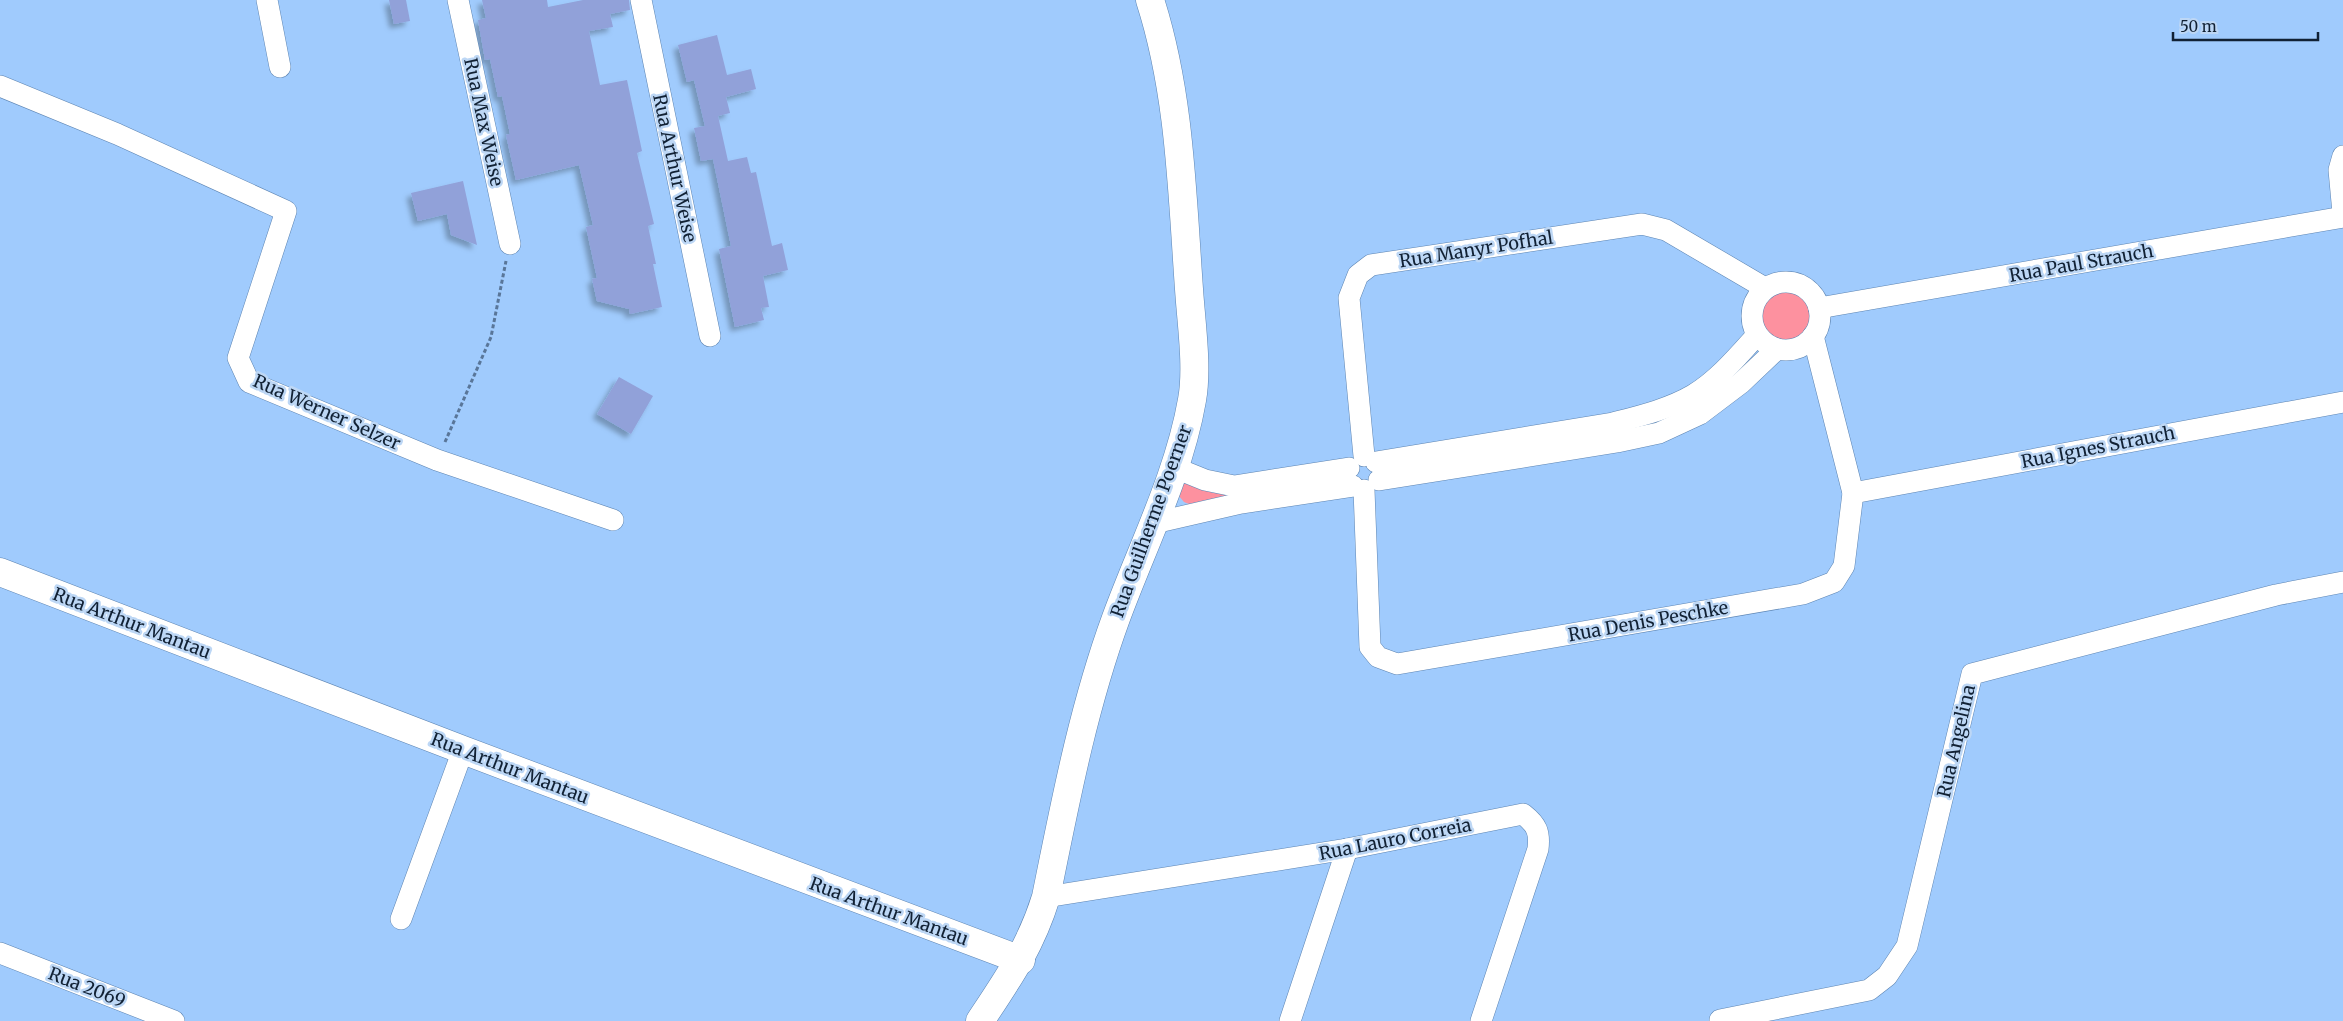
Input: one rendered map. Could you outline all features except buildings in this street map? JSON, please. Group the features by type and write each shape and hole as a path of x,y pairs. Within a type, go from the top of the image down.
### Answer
{"street":[{"path":"267,0 280,66"},
{"name":"Rua Max Weise","path":"458,0 510,244"},
{"name":"Rua Arthur Weise","path":"641,0 710,336"},
{"name":"Rua Guilherme Poerner","path":"980,1021 1021,960 1037,925 1046,897 1085,716 1115,620 1154,523 1173,467 1193,397 1193,352 1172,86 1150,0"},
{"name":"Rua Werner Selzer","path":"0,86 117,134 286,211 238,358 249,382 437,460 612,520"},
{"path":"2343,156 2339,170 2343,213"},
{"name":"Rua Paul Strauch","path":"1819,308 2343,217"},
{"name":"Rua Manyr Pofhal","path":"1364,474 1349,298 1358,275 1371,265 1642,224 1666,230 1765,288"},
{"path":"1790,281 1803,286 1813,294 1819,308 1819,322 1813,336 1802,346 1790,350 1778,349 1766,344 1757,335 1752,323 1752,310 1756,297 1765,288 1777,282 1790,281"},
{"path":"1154,523 1364,474 1647,415 1693,395 1729,367 1757,335"},
{"name":"Rua Denis Peschke","path":"1364,474 1370,647 1378,657 1397,664 1803,594 1834,582 1844,566 1853,493 1813,336"},
{"path":"1173,467 1205,480 1234,486 1364,474 1617,442 1659,433 1700,414 1741,383 1778,349"},
{"name":"Rua Ignes Strauch","path":"1853,493 2343,402"},
{"name":"Rua Arthur Mantau","path":"0,572 463,750 1021,960"},
{"name":"Rua Angelina","path":"1720,1020 1869,990 1888,976 1907,946 1972,674 2276,595 2343,582"},
{"path":"401,919 463,750"},
{"name":"Rua Lauro Correia","path":"1046,897 1347,849 1523,814 1534,823 1540,835 1538,849 1481,1021"},
{"path":"1290,1021 1347,849"},
{"name":"Rua 2069","path":"0,954 174,1021"}],"path":[{"path":"437,460 491,337 510,244"}],"shaded area":[{"path":"1786,287 1806,295 1814,315 1806,335 1786,343 1766,335 1758,315 1766,295"},
{"path":"1189,483 1213,493 1233,494 1189,504 1184,502 1179,496 1183,484"}]}
